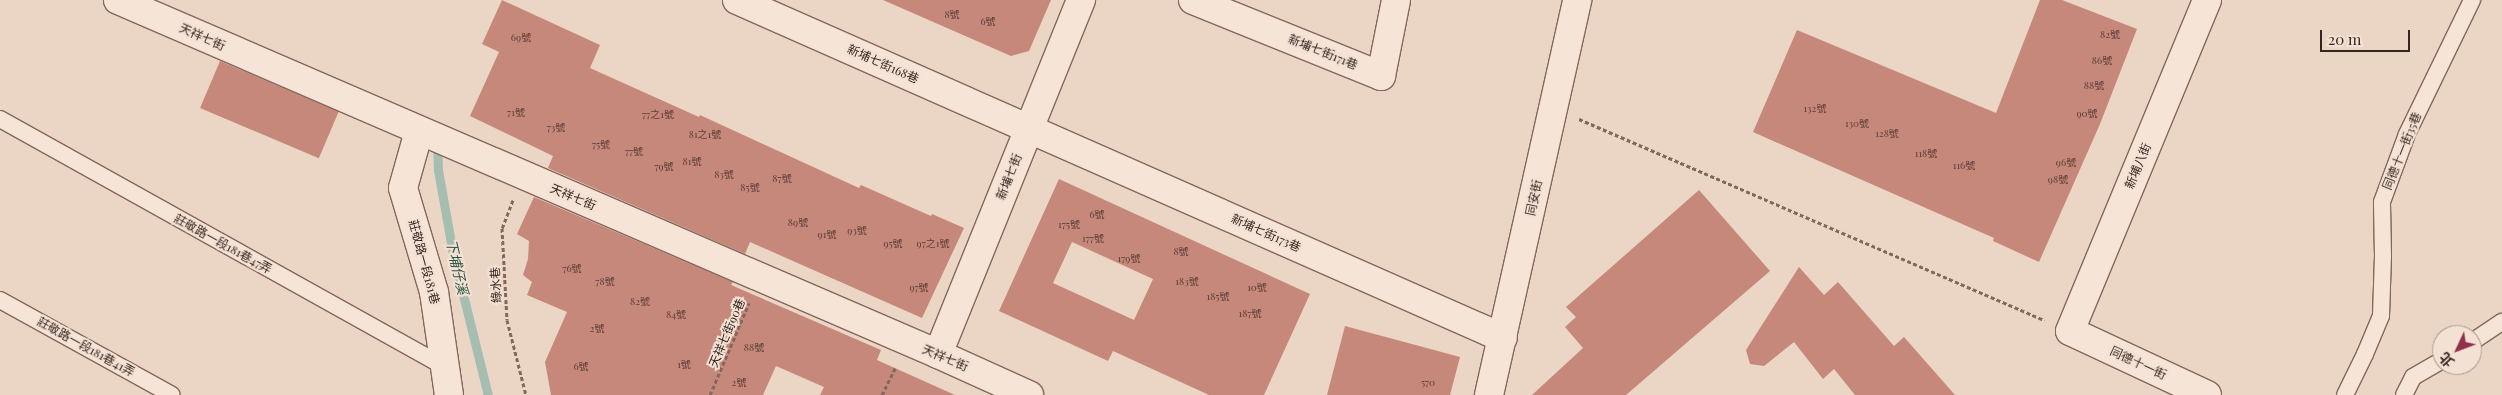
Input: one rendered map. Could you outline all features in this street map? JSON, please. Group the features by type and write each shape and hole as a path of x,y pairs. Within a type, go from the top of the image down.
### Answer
{"street":[{"name":"天祥七街","path":"118,0 938,354 1028,395"},
{"name":"新埔七街168巷","path":"737,0 1029,129"},
{"name":"新埔七街","path":"938,354 1081,0"},
{"name":"新埔七街171巷","path":"1193,0 1381,76 1396,0"},
{"name":"同安街","path":"1489,395 1577,0"},
{"name":"新埔八街","path":"2070,332 2207,0"},
{"name":"新埔七街173巷","path":"1029,129 1503,338"},
{"name":"莊敬路一段181巷","path":"423,133 403,188 434,292 447,368 449,395"},
{"name":"同德十一街","path":"2070,332 2207,395"}],"lane":[{"name":"同德十一街35巷","path":"2345,395 2381,316 2382,202 2406,134 2472,0"},
{"name":"莊敬路一段181巷47弄","path":"0,119 447,368"},
{"name":"莊敬路一段181巷41弄","path":"0,300 172,395"},
{"path":"2482,335 2502,322"},
{"path":"2404,395 2413,377 2432,366"}],"path":[{"path":"1554,108 2070,332"},
{"name":"綠水巷","path":"522,175 502,228 507,320 526,395"},
{"name":"天祥七街90巷","path":"710,395 760,277"}],"building":[{"path":"502,0 600,45 590,68 699,117 700,115 859,188 861,185 931,216 932,214 964,228 922,318 750,242 745,254 548,168 553,156 470,116 499,52 482,44"},
{"path":"883,0 1051,0 1029,51 1011,56"},
{"path":"2040,0 2062,0 2137,29 2100,124 2039,262 1993,241 1994,238 1753,132 1797,30 1996,113"},
{"path":"220,61 339,111 319,158 200,108"},
{"path":"1059,179 1310,294 1264,395 1209,395 1113,351 1108,361 999,311","holes":["1072,242 1153,279 1134,320 1053,283"]},
{"path":"1699,190 1770,271 1626,395 1532,395 1583,348 1565,327 1576,317 1566,307"},
{"path":"534,197 733,282 731,285 881,350 877,360 955,395 820,395 824,387 776,366 763,395 551,395 545,362 567,312 527,295 532,282 523,275 528,259 529,241 517,234"},
{"path":"1799,267 1824,295 1838,282 1894,346 1904,337 1955,395 1855,395 1834,369 1823,379 1794,342 1764,366 1750,364 1746,350"},
{"path":"1345,326 1460,357 1450,395 1327,395"}],"waterway":[{"name":"下埔仔溪","path":"437,142 438,170 453,254 488,395"}]}
